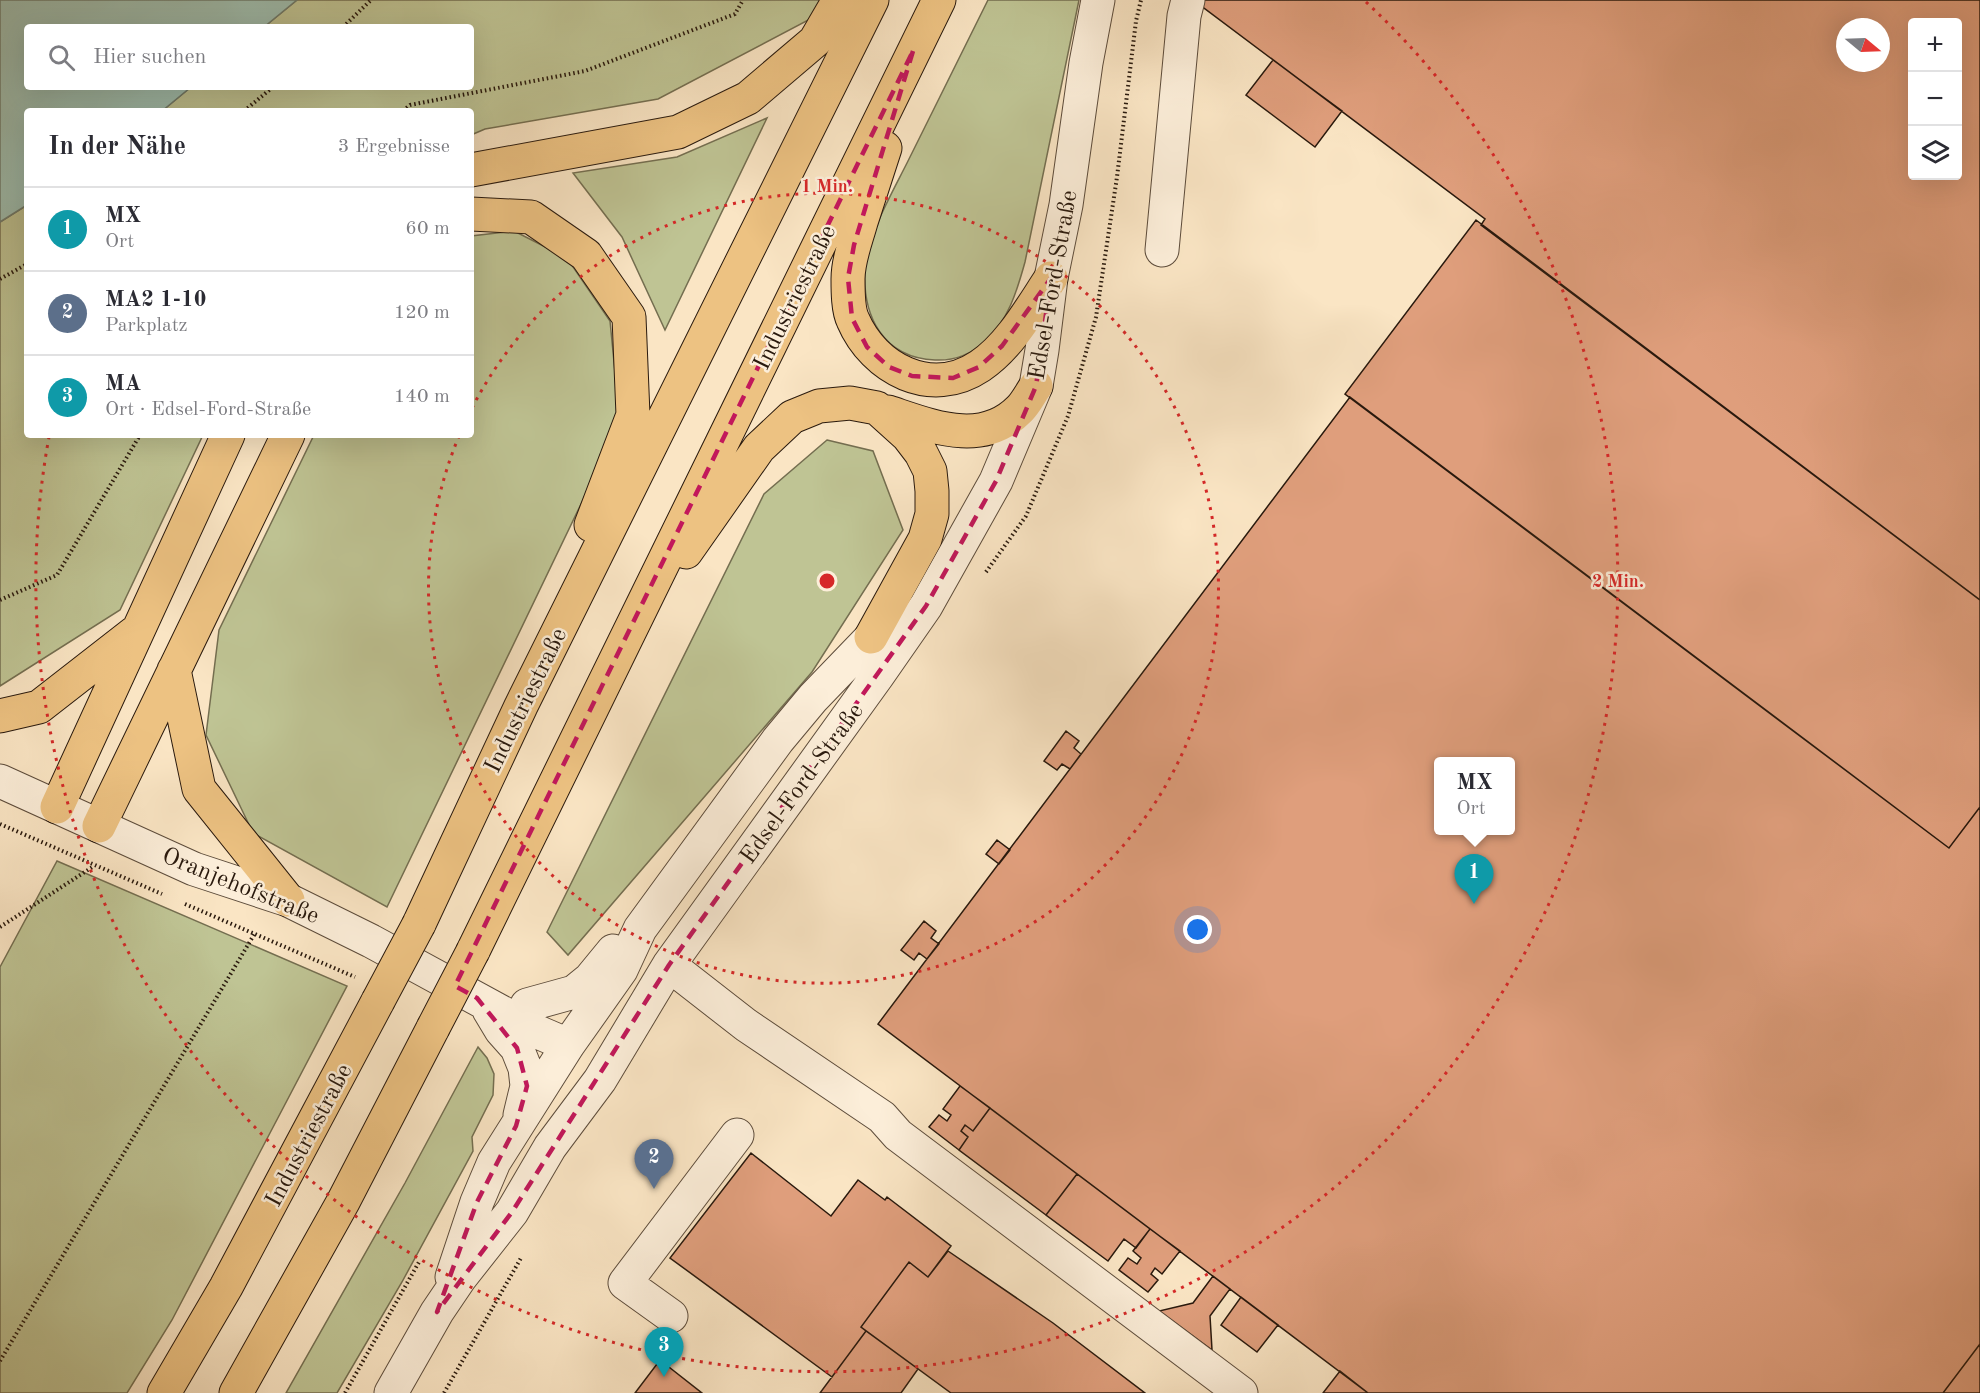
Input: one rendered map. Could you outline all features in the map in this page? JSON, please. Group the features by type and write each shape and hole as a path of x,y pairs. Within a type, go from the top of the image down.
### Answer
{"highway":[{"path":"474,169 678,132 748,98 815,41 839,0"},
{"name":"Industriestraße","path":"164,1393 226,1287 419,924 521,706 872,0"},
{"name":"Industriestraße","path":"236,1393 343,1202 473,951 939,0"},
{"path":"913,51 854,245 848,278 852,318 867,347 889,367 912,376 936,380 953,378 980,367 1002,346 1029,312 1051,278"},
{"path":"474,214 531,217 586,255 629,317 633,415 521,706"},
{"path":"634,624 759,448 792,417 819,406 850,403 877,408 944,430 960,432 984,430 1002,423 1021,408 1036,386"},
{"path":"871,637 925,539 932,514 930,471 921,453 908,436 877,408"},
{"path":"57,807 227,438"},
{"path":"99,826 287,438"},
{"path":"0,716 39,707 138,630"},
{"path":"174,670 199,789 288,900"}],"street":[{"name":"Edsel-Ford-Straße","path":"391,1393 437,1312 460,1278 512,1212 550,1147 600,1080 669,965 926,606 996,481 1017,436 1036,386 1051,278 1066,205 1086,63 1098,0"},
{"path":"1162,250 1184,16 1188,0"},
{"name":"Edsel-Ford-Straße","path":"437,1312 494,1162 568,1045 621,970 640,929 778,740 813,698 871,637 956,554"},
{"name":"Oranjehofstraße","path":"0,781 194,869 288,900 371,941 540,1033 568,1045"},
{"name":"Edsel-Ford-Straße","path":"526,1005 574,992 590,979 610,955 640,929"},
{"path":"669,965 746,1025 882,1117 898,1135 1241,1393"},
{"name":"Oranjehofstraße","path":"477,998 526,1005 553,1024 568,1045"},
{"name":"Oranjehofstraße","path":"477,998 518,1048 525,1068 527,1086 523,1108 516,1126"},
{"name":"Edsel-Ford-Straße","path":"568,1045 594,1040 619,1029 641,1010"},
{"name":"Edsel-Ford-Straße","path":"550,1147 574,1077 574,1058 568,1045"},
{"path":"671,1316 626,1283 737,1136"}],"path":[{"path":"346,24 371,0"},
{"path":"406,108 410,105 585,71 735,14 743,0"},
{"path":"248,108 269,90"},
{"path":"0,279 24,266"},
{"path":"0,600 57,575 138,438"},
{"path":"0,824 163,895"},
{"path":"0,927 94,866"},
{"path":"184,903 353,976"},
{"path":"0,1361 255,933"},
{"path":"444,1393 524,1252"}],"highlighted area":[{"path":"913,51 854,245 848,278 852,318 867,347 889,367 912,376 953,378 979,367 1002,346 1051,278 1036,386 996,481 926,606 669,965 512,1212 437,1312 477,1202 516,1126 527,1086 517,1048 477,998 455,986"}],"green space":[{"path":"297,0 824,0 816,16 658,99 485,129 474,134 474,108 166,108 187,90 474,90 474,24 268,24"},
{"path":"988,0 1079,0 1025,262 1011,305 993,334 974,350 948,359 935,360 917,357 902,352 889,343 872,318 865,286 867,256 875,229 888,201"},
{"path":"767,118 665,330 622,237 573,173 677,157"},
{"path":"24,207 24,438 202,438 120,610 0,686 0,222"},
{"path":"514,231 567,258 610,321 620,423 387,907 253,833 206,735 219,630 313,438 474,438 474,236"},
{"path":"827,440 873,451 903,530 812,672 568,955 547,932 764,494"},
{"path":"57,861 347,986 172,1320 127,1393 0,1393 0,967"},
{"path":"478,1047 487,1058 494,1074 493,1095 472,1137 473,1151 402,1282 337,1393 286,1393 405,1183"}],"shaded area":[{"path":"0,0 297,0 268,24 24,24 24,90 187,90 166,108 24,108 24,207 0,222"}],"building":[{"path":"1204,0 1980,0 1980,600 1481,225 1485,219 1200,5"},
{"path":"1273,60 1342,111 1315,147 1246,95"},
{"path":"1476,220 1980,600 1980,807 1949,848 1345,394"},
{"path":"1350,397 1949,848 1980,807 1980,1344 1943,1393 1368,1393 878,1024"},
{"path":"1066,731 1079,741 1074,748 1081,754 1070,769 1062,764 1057,770 1044,761"},
{"path":"997,840 1010,850 999,864 986,854"},
{"path":"924,921 936,931 931,938 939,944 927,959 919,953 914,960 901,950"},
{"path":"960,1086 990,1108 973,1131 965,1125 961,1131 968,1137 959,1150 929,1127 939,1115 947,1121 951,1115 943,1109"},
{"path":"990,1108 1077,1174 1046,1215 959,1150 968,1137 961,1131 965,1125 973,1131"},
{"path":"751,1153 831,1216 858,1180 885,1200 887,1197 951,1246 928,1277 909,1262 861,1327 866,1331 832,1377 670,1258"},
{"path":"1077,1174 1150,1229 1136,1248 1124,1239 1108,1261 1046,1215"},
{"path":"1150,1229 1180,1251 1162,1274 1155,1268 1151,1274 1158,1280 1148,1292 1119,1270 1128,1258 1137,1264 1141,1258 1133,1251"},
{"path":"948,1251 1053,1323 1145,1393 951,1393 861,1327 909,1262 928,1277"},
{"path":"1213,1276 1230,1289 1210,1316 1212,1350 1159,1311 1193,1303"},
{"path":"1241,1297 1278,1325 1257,1352 1221,1325"},
{"path":"866,1331 918,1369 901,1393 820,1393"},
{"path":"1980,1344 1980,1393 1943,1393"},
{"path":"660,1360 702,1393 635,1393"},
{"path":"1340,1371 1368,1393 1323,1393"}],"place":[{"name":"MX","path":"1474,904"},
{"name":"MA2 1-10","path":"654,1189"},
{"name":"MA","path":"664,1377"}]}
